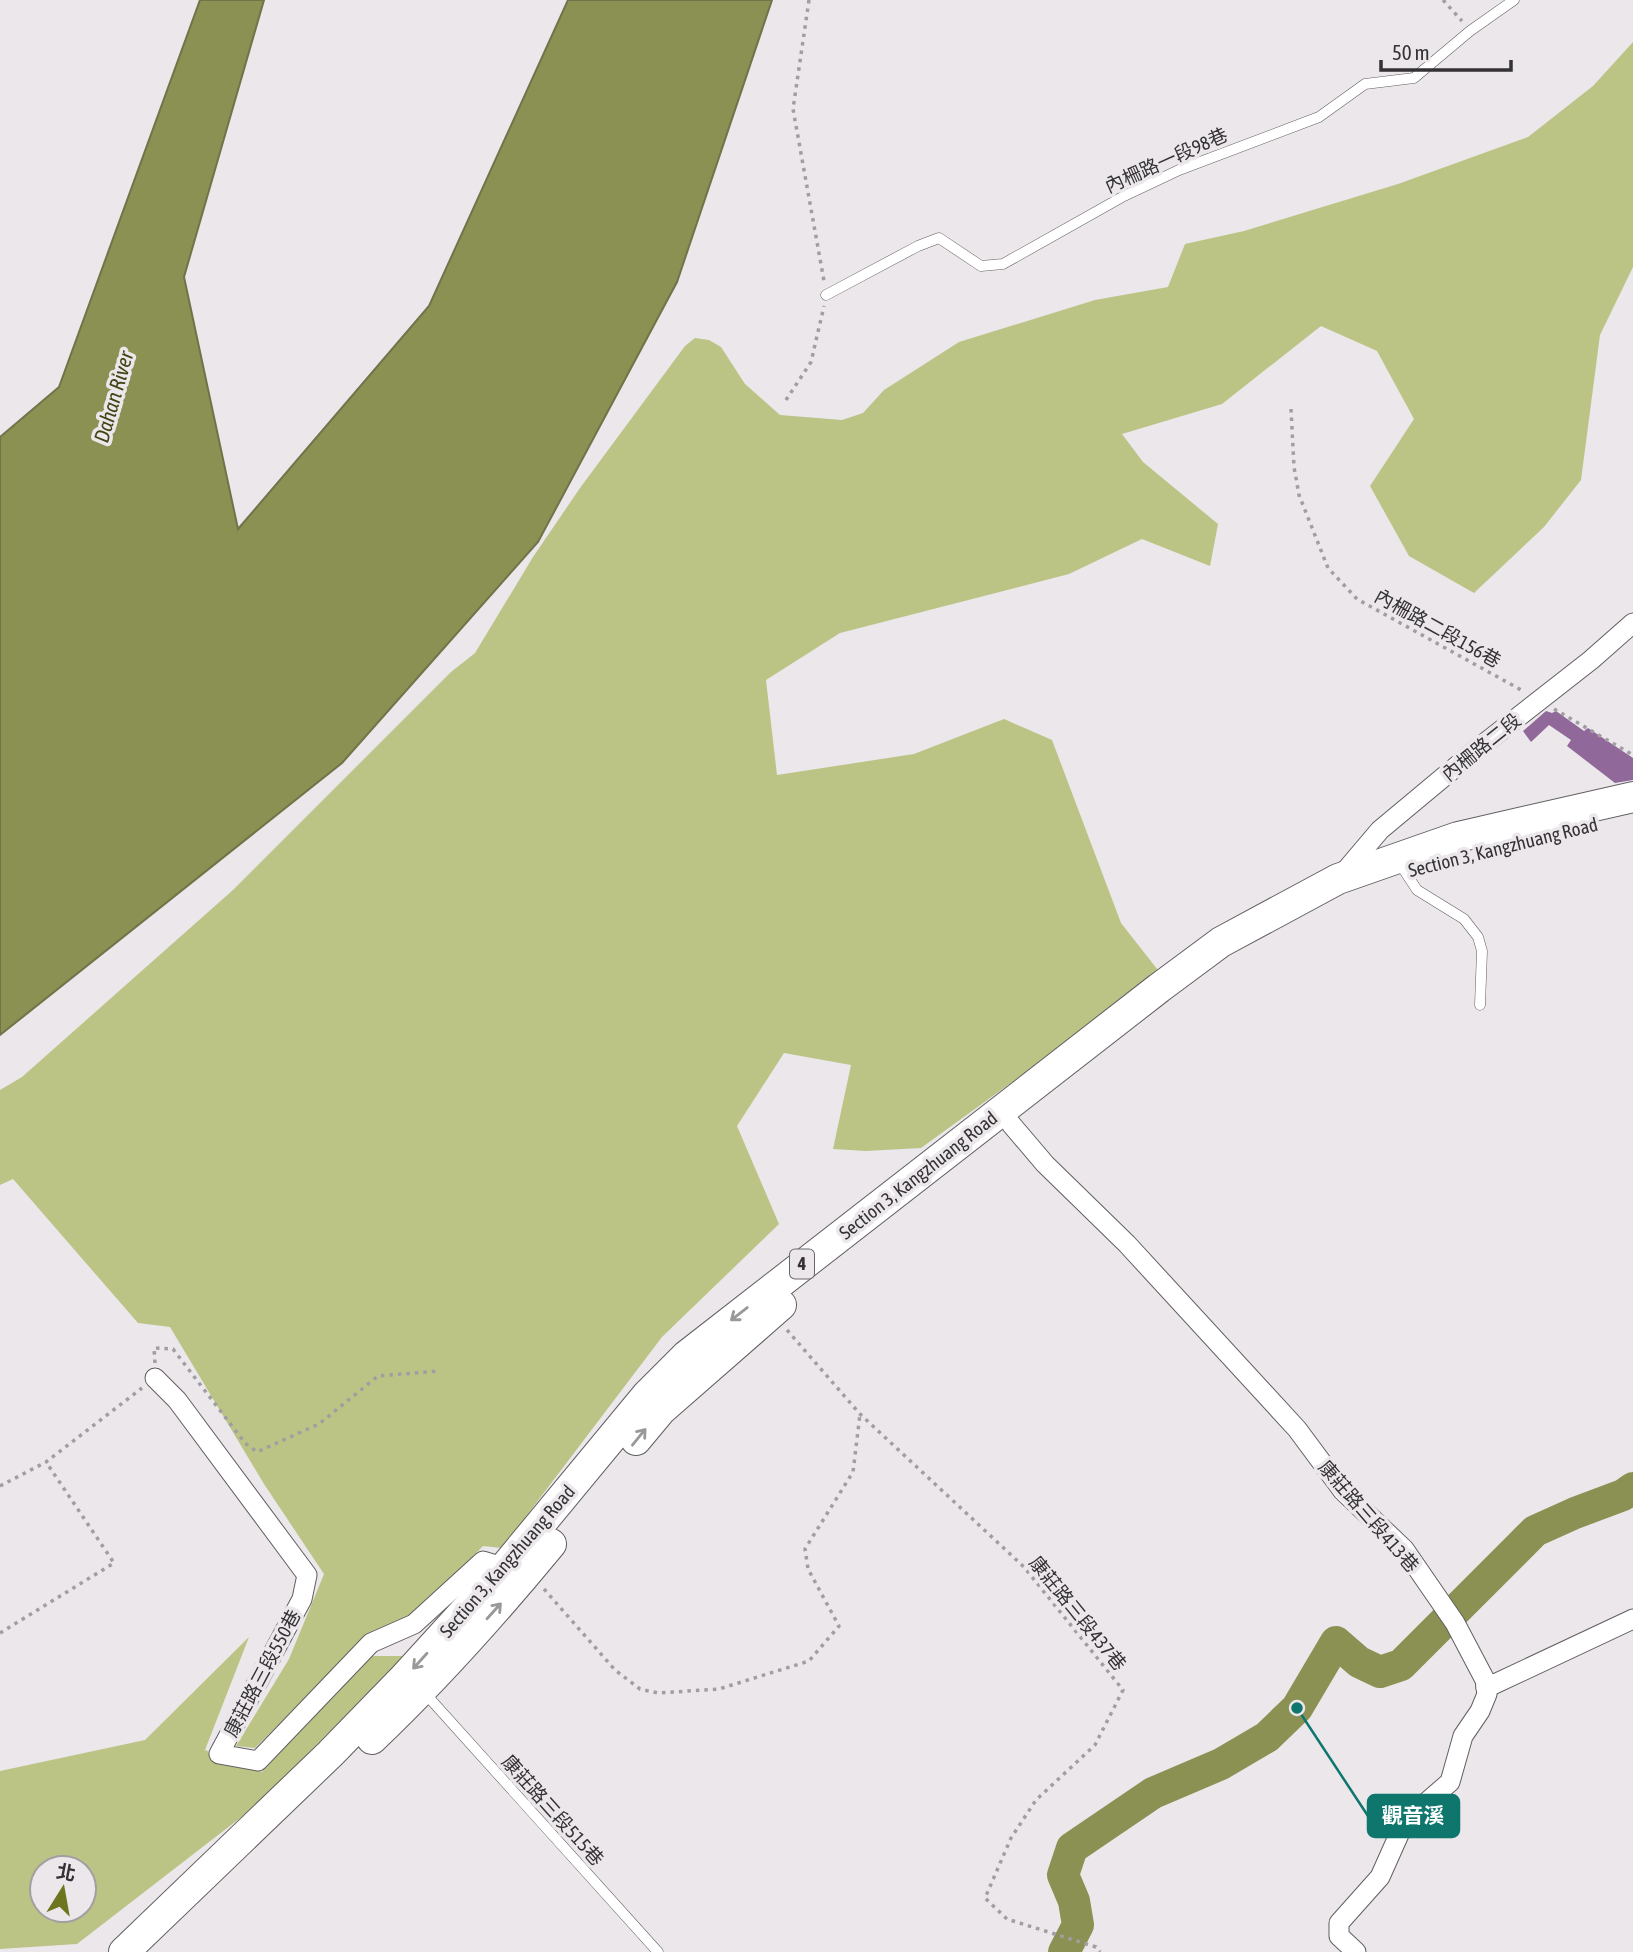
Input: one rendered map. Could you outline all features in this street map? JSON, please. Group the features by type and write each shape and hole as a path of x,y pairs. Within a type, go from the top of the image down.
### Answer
{"main road":[{"name":"Section 3, Kangzhuang Road","path":"124,1952 516,1570 661,1410 772,1312 1198,977 1248,943 1458,837 1633,797"},
{"name":"Section 3, Kangzhuang Road","path":"149,1952 422,1691 647,1395 686,1356 1221,942 1338,879 1457,856 1633,816"}],"street":[{"name":"內柵路二段","path":"1338,879 1380,830 1633,623"},
{"name":"康莊路三段413巷","path":"1011,1124 1045,1164 1127,1244 1297,1429 1343,1491 1404,1549 1455,1623 1485,1681 1486,1688"},
{"name":"康莊路三段550巷","path":"155,1378 177,1400 307,1575 302,1599 219,1754 258,1761 371,1643 414,1624 483,1561 516,1570"},
{"path":"1356,1952 1339,1937 1339,1923 1380,1877 1405,1821 1450,1782 1463,1736 1480,1711 1487,1694 1486,1688 1633,1619"}],"lane":[{"name":"內柵路一段98巷","path":"826,295 918,246 939,238 981,267 1003,264 1124,196 1179,170 1319,117 1365,84 1414,78 1470,31 1514,0"},
{"path":"1400,865 1417,890 1464,919 1478,937 1482,951 1480,1005"},
{"name":"康莊路三段515巷","path":"422,1691 658,1952"}],"path":[{"path":"786,400 811,362 826,295 793,108 809,0"},
{"path":"1443,0 1470,31"},
{"name":"內柵路二段156巷","path":"1291,409 1293,467 1300,495 1328,568 1357,599 1633,755"},
{"name":"康莊路三段437巷","path":"772,1312 860,1414 1024,1567 1123,1690 1095,1745 1036,1800 1011,1838 985,1898 1007,1919 1096,1948 1100,1952"},
{"path":"0,1486 46,1462 155,1378 154,1348 173,1349 245,1443 257,1452 319,1424 378,1376 439,1371"},
{"path":"516,1570 615,1670 640,1689 658,1693 719,1689 809,1661 839,1626 808,1569 805,1549 853,1472 860,1414"},
{"path":"0,1633 114,1563 46,1462"}],"shaded area":[{"path":"1633,42 1633,267 1600,335 1581,480 1544,527 1474,593 1409,556 1370,486 1414,419 1377,351 1321,326 1222,404 1122,434 1143,462 1218,524 1210,566 1142,539 1069,574 840,633 766,680 777,775 914,754 1004,719 1052,740 1121,923 1161,974 921,1148 866,1151 833,1149 851,1065 784,1053 737,1126 779,1224 662,1337 502,1548 483,1546 421,1610 373,1631 255,1748 236,1746 289,1659 324,1574 264,1484 170,1327 138,1323 13,1179 0,1185 0,1090 22,1077 233,890 451,672 475,653 533,557 580,488 685,346 695,338 709,340 721,347 745,384 780,415 842,420 863,413 884,390 959,342 1095,300 1168,287 1185,244 1244,231 1398,184 1528,137 1593,86"},
{"path":"249,1637 205,1750 262,1772 368,1656 404,1656 257,1805 77,1944 0,1949 0,1771 145,1740"}],"water":[{"name":"Dahan River","path":"200,0 264,0 184,277 238,529 429,306 568,0 772,0 677,282 538,542 342,763 0,1035 0,437 59,387"}],"building":[{"path":"1546,711 1556,711 1584,731 1588,728 1633,758 1633,780 1615,783 1567,746 1571,740 1549,725 1531,742 1523,731"}],"waterway":[{"path":"1064,1952 1078,1925 1074,1901 1063,1875 1072,1848 1153,1793 1221,1764 1267,1737 1297,1708 1336,1642 1359,1662 1380,1672 1401,1665 1535,1531 1623,1495 1633,1488"}],"place":[{"name":"觀音溪","path":"1297,1708"}]}
